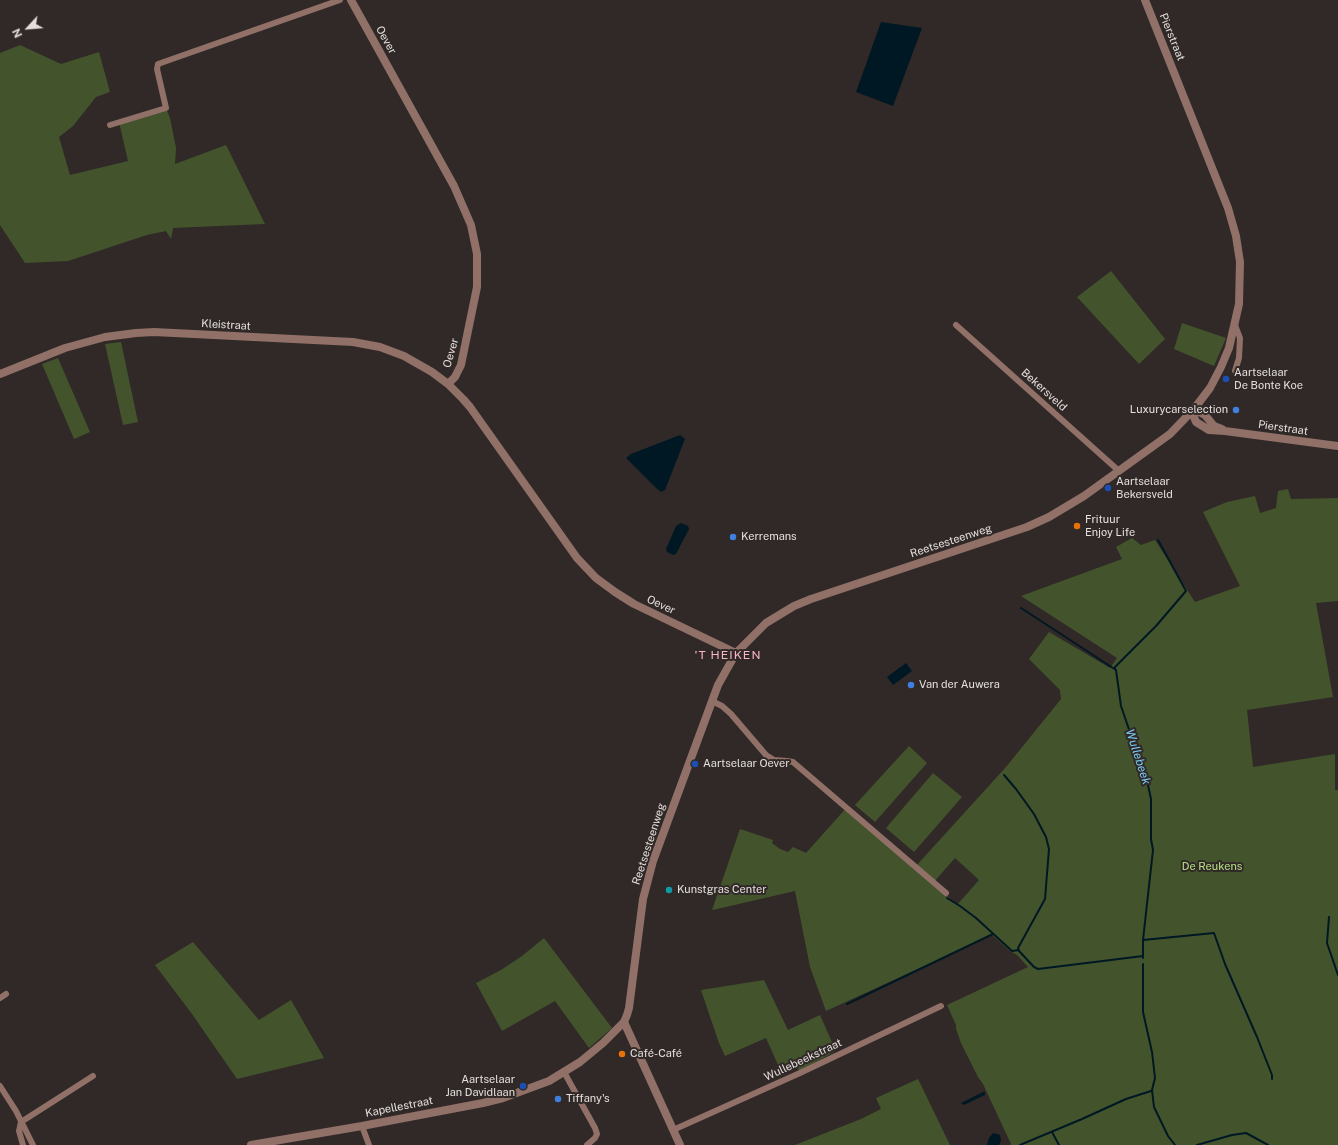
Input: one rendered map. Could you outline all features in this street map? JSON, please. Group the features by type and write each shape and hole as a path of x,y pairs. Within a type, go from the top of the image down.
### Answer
{"street":[{"path":"110,124 166,108 157,69 158,64 340,0"},
{"name":"Oever","path":"351,0 454,186 471,225 477,254 477,287 461,366 455,377 448,384 470,407 577,558 596,578 634,604 736,653"},
{"name":"Pierstraat","path":"1145,0 1228,208 1236,236 1240,268 1239,304 1235,325"},
{"name":"Bekersveld","path":"956,325 1120,471"},
{"path":"1235,325 1240,338 1239,358 1235,371"},
{"name":"Reetsesteenweg","path":"624,1022 629,1008 643,899 653,861 718,685 736,653 766,623 794,606 1027,527 1069,505 1120,471 1170,434 1193,411 1221,367 1229,348 1235,325"},
{"name":"Kleistraat","path":"0,374 84,342 122,334 154,332 353,342 380,347 404,356 432,372 448,384"},
{"path":"1203,397 1205,415"},
{"path":"1179,425 1188,425 1196,422 1193,411"},
{"name":"Pierstraat","path":"1193,411 1205,415 1214,426 1225,431"},
{"name":"Pierstraat","path":"1196,422 1209,430 1304,443 1338,446"},
{"path":"712,701 722,706 731,714 766,755 774,760 787,760 793,762 946,894"},
{"path":"0,998 6,994"},
{"name":"Wullebeekstraat","path":"673,1130 800,1073 941,1006"},
{"path":"624,1022 680,1145"},
{"name":"Kapellestraat","path":"251,1145 362,1126 503,1098 549,1081 564,1072 603,1043 624,1022"},
{"path":"564,1072 597,1134 587,1145"},
{"path":"24,1145 19,1131 21,1122 93,1076"},
{"path":"0,1086 33,1145"},
{"path":"362,1126 370,1145"}],"green space":[{"path":"20,45 61,64 99,52 110,92 96,97 73,126 59,137 70,175 128,161 119,122 166,108 170,118 176,148 175,164 226,145 265,224 173,228 171,239 166,231 147,235 68,261 25,263 0,225 0,53"},
{"path":"1111,271 1165,339 1139,364 1077,297"},
{"path":"1182,323 1226,338 1214,366 1174,349"},
{"path":"121,342 138,422 123,425 105,344"},
{"path":"58,358 90,432 74,439 42,364"},
{"name":"De Reukens","path":"1288,489 1291,499 1338,498 1338,601 1316,603 1333,697 1247,710 1253,767 1335,754 1335,790 1338,790 1338,1145 1010,1145 1011,1144 983,1084 961,1043 956,1025 947,1005 1028,967 1017,955 1010,951 992,935 826,1011 810,967 795,891 712,910 740,829 773,840 772,843 780,849 788,852 793,847 806,853 848,806 916,866 1006,767 1061,699 1060,690 1029,659 1049,632 1110,668 1117,658 1021,596 1122,559 1116,547 1132,538 1141,545 1155,540 1195,602 1240,586 1203,512 1227,502 1255,496 1260,513 1276,508 1278,491","holes":["955,858 979,880 957,905 933,883"]},
{"path":"909,746 927,763 875,822 855,805"},
{"path":"933,773 962,797 914,852 886,828"},
{"path":"544,938 612,1028 589,1048 555,1001 502,1031 476,983 501,970 522,956"},
{"path":"193,942 259,1020 291,1000 324,1058 237,1079 192,1014 155,965"},
{"path":"764,980 788,1030 820,1015 835,1049 834,1052 799,1071 795,1062 781,1067 778,1065 766,1038 725,1056 701,990"},
{"path":"918,1079 950,1145 795,1145 861,1119 881,1109 876,1098"}],"water":[{"path":"881,22 922,28 893,106 856,92"},
{"path":"680,435 685,439 665,490 661,492 626,458 631,454"},
{"path":"681,523 688,526 689,529 676,554 673,555 667,552 666,549 676,526"},
{"path":"906,663 912,671 893,685 887,677"},
{"path":"985,1092 985,1095 964,1105 961,1103"},
{"path":"993,1133 1000,1135 1001,1140 999,1145 987,1145 989,1138"}],"waterway":[{"path":"1115,669 1115,667 1156,626 1186,591 1158,540"},
{"name":"Wullebeek","path":"1021,608 1116,670 1121,706 1148,785 1151,799 1151,839 1153,850 1143,940 1143,958"},
{"path":"1004,775 1034,814 1046,837 1049,849 1045,899 1018,948 1019,951 1034,967 1038,969 1143,956"},
{"path":"947,898 976,918 1012,951 1019,950"},
{"path":"1329,917 1327,943 1338,975"},
{"path":"1143,940 1214,933 1225,964 1257,1037 1272,1075 1272,1079"},
{"path":"847,1004 993,934"},
{"name":"Wullebeek","path":"1143,964 1143,1012 1152,1052 1155,1078 1152,1090 1154,1107 1168,1136 1175,1145"},
{"path":"1020,1145 1126,1099 1151,1091"},
{"path":"1052,1132 1059,1145"},
{"name":"Wullebeek","path":"1197,1145 1232,1135 1246,1133 1268,1145"}],"place":[{"name":"Aartselaar De Bonte Koe","path":"1226,379"},
{"name":"Luxurycarselection","path":"1236,410"},
{"name":"Aartselaar Bekersveld","path":"1108,488"},
{"name":"Frituur Enjoy Life","path":"1077,526"},
{"name":"Kerremans","path":"733,537"},
{"name":"Van der Auwera","path":"911,685"},
{"name":"Aartselaar Oever","path":"695,764"},
{"name":"Kunstgras Center","path":"669,890"},
{"name":"Café-Café","path":"622,1054"},
{"name":"Aartselaar Jan Davidlaan","path":"523,1086"},
{"name":"Tiffany's","path":"558,1099"}],"district":[{"name":"'T HEIKEN","path":"728,655"}]}
